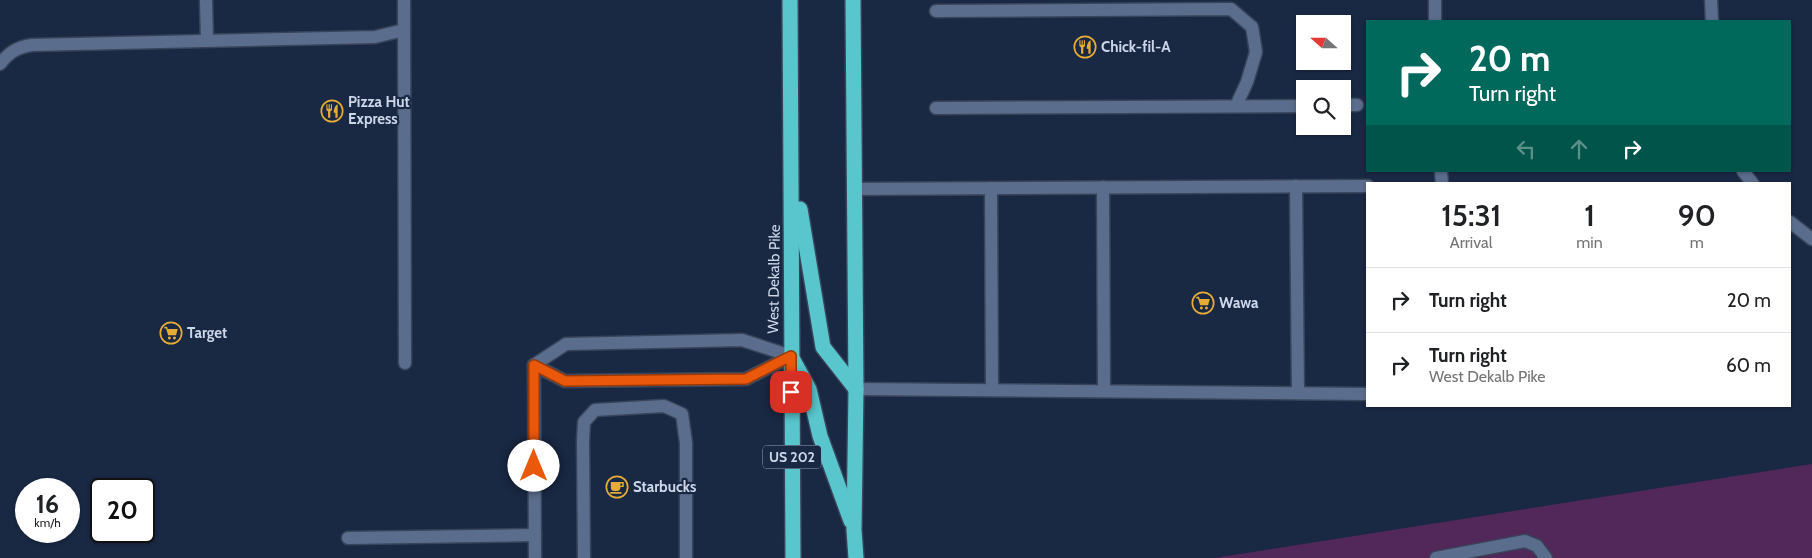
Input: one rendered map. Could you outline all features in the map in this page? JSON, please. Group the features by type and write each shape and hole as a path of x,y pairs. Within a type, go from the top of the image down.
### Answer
{"highway":[{"name":"West Dekalb Pike","path":"790,0 793,292 791,356 794,558"},
{"path":"853,0 856,388 854,530 856,558"},
{"path":"792,161 823,347 856,388"},
{"path":"791,356 809,389 820,436 854,530"}],"street":[{"path":"206,0 207,40"},
{"path":"404,0 405,363"},
{"path":"1435,0 1435,20"},
{"path":"1711,0 1712,20"},
{"path":"936,11 1231,9 1252,27 1256,52 1247,82 1236,106"},
{"path":"0,64 9,53 19,47 32,45 375,36 404,30"},
{"path":"1351,105 1357,105"},
{"path":"936,108 1296,106"},
{"path":"1296,186 1298,393"},
{"path":"854,189 1366,186"},
{"path":"1103,187 1104,391"},
{"path":"991,188 992,390"},
{"path":"1791,223 1812,239"},
{"path":"534,365 566,344 742,340 791,356"},
{"path":"534,365 565,381 746,379 791,356"},
{"path":"534,365 535,558"},
{"path":"856,388 1366,394"},
{"path":"584,558 584,422 595,410 664,406 682,414 686,443 686,558"},
{"path":"348,538 534,535"},
{"path":"1436,558 1525,541 1537,546 1546,558"}],"shaded area":[{"path":"1812,464 1812,558 1214,558"}],"place":[{"name":"Chick-fil-A","path":"1085,47"},
{"name":"Pizza Hut Express","path":"332,111"},
{"name":"Wawa","path":"1203,303"},
{"name":"Target","path":"171,333"},
{"name":"Starbucks","path":"617,487"}],"route":[{"path":"534,466 534,365 565,381 746,379 791,356 791,392"}]}
